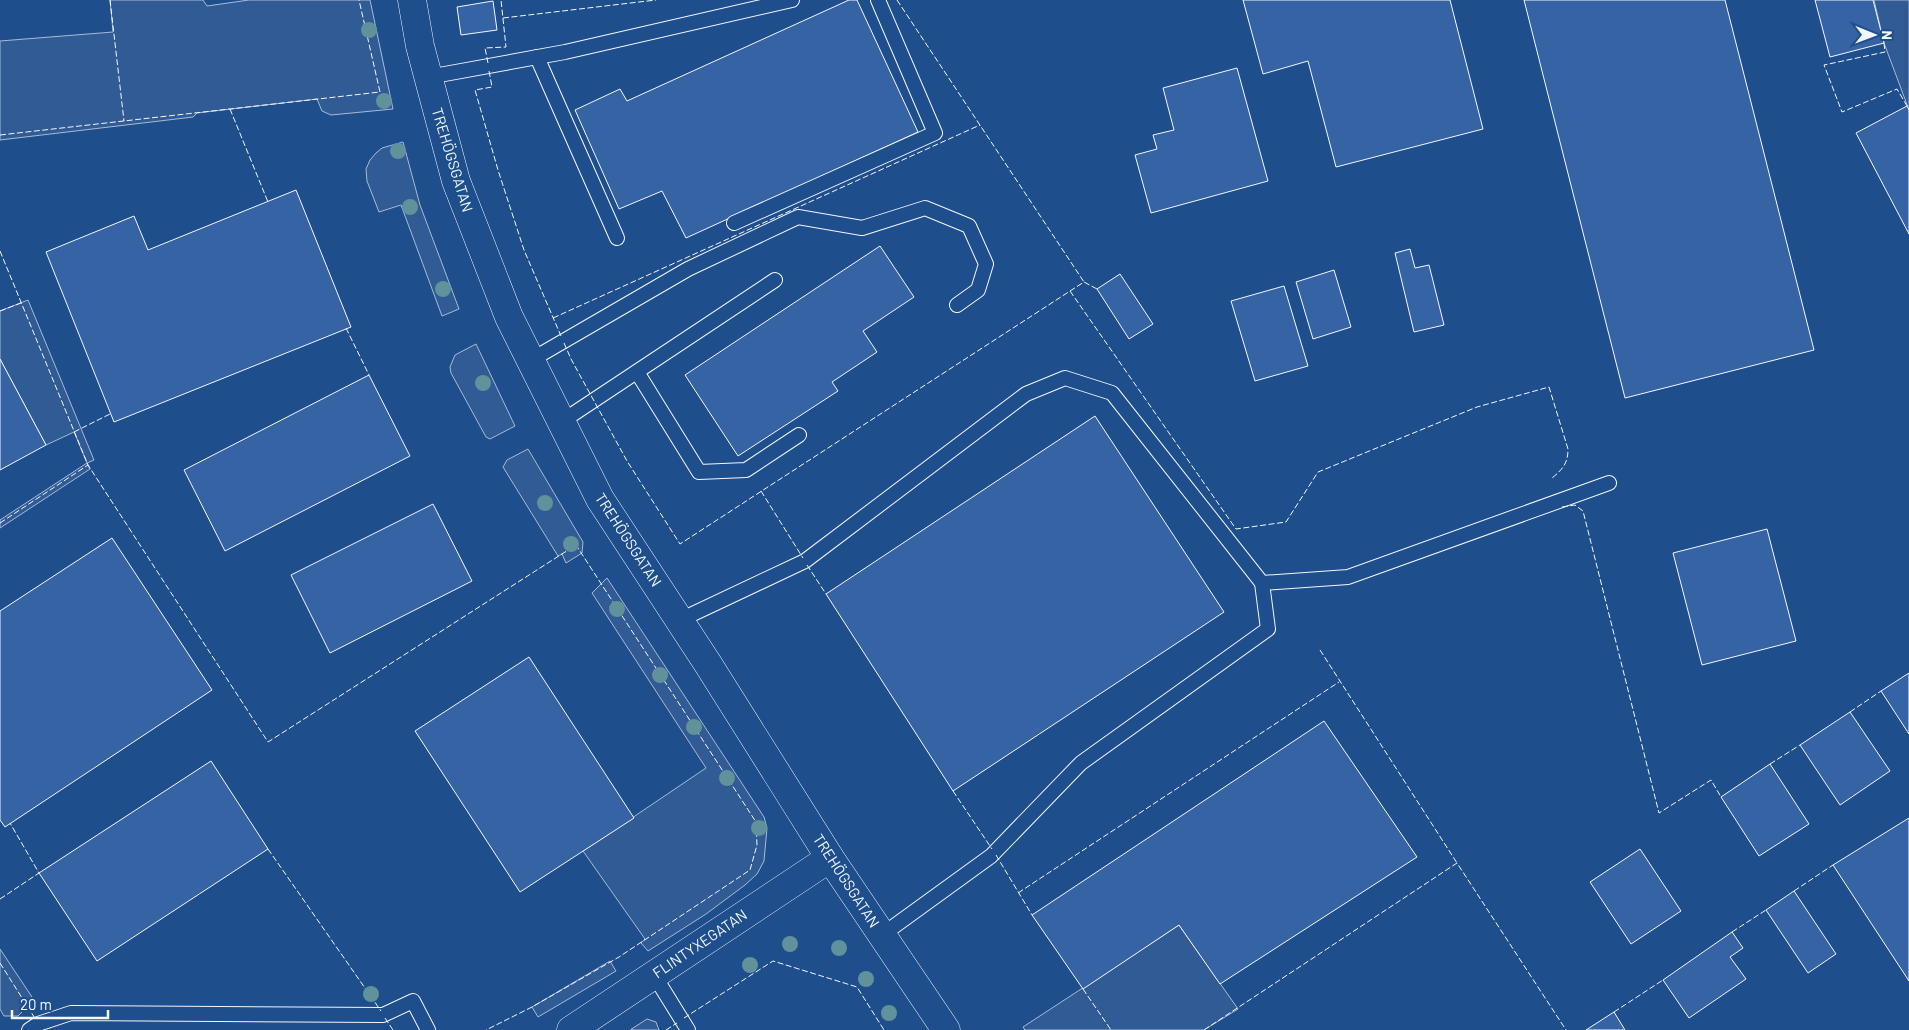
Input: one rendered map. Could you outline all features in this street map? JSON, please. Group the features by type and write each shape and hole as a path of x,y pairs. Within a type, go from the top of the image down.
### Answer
{"street":[{"name":"TREHÖGSGATAN","path":"412,0 428,77 456,181 509,317 600,499 680,620 830,858 946,1030"},
{"name":"FLINTYXEGATAN","path":"571,1030 830,858"}],"lane":[{"path":"428,77 538,57 792,0"},
{"path":"734,223 934,133 878,0"},
{"path":"538,57 618,238"},
{"path":"531,360 688,269 798,217 862,228 925,208 969,226 986,264 978,290 957,306"},
{"path":"562,422 775,280"},
{"path":"637,372 699,472 746,470 799,435"},
{"path":"680,620 805,561 1026,394 1065,378 1112,392 1262,584 1268,629 1081,763 991,856 882,935"},
{"path":"1262,584 1348,577 1610,483"},
{"path":"654,975 688,1030"},
{"path":"29,1030 38,1024 71,1013 383,1015 413,1001 428,1030"}],"shaded area":[{"path":"110,0 203,0 207,6 249,0 370,0 393,109 331,115 322,111 317,99 197,113 193,117 0,140 0,41 113,32"},
{"path":"1874,0 1909,0 1909,110 1884,43"},
{"path":"403,142 420,205 459,309 442,316 401,205 379,212 367,181 366,169 376,153 382,148"},
{"path":"28,300 94,460 87,463 74,432 46,445 0,359 0,311"},
{"path":"476,344 515,426 490,439 486,437 451,373 450,367 455,355"},
{"path":"528,449 583,542 582,553 566,563 562,554 558,556 503,467 507,460"},
{"path":"87,463 90,469 0,528 0,520"},
{"path":"607,578 764,817 767,828 764,861 757,874 706,914 648,951 641,943 645,939 583,851 706,768 592,593"},
{"path":"1179,925 1238,1009 1204,1030 1025,1030 1023,1027"},
{"path":"0,949 34,1000 18,1016 4,1016 0,1009"},
{"path":"610,961 616,971 538,1017 532,1007"},
{"path":"647,1019 656,1022 659,1030 630,1030"}],"building":[{"path":"849,0 857,0 918,132 686,238 662,191 619,209 575,110 620,89 627,101"},
{"path":"1243,0 1450,0 1483,129 1336,167 1308,61 1263,74"},
{"path":"1524,0 1725,0 1814,350 1625,398"},
{"path":"1815,0 1873,0 1884,43 1830,57"},
{"path":"493,1 497,30 461,35 457,7"},
{"path":"1237,68 1268,181 1151,213 1135,155 1157,149 1153,135 1174,130 1163,88"},
{"path":"1907,106 1909,110 1909,234 1856,133"},
{"path":"296,190 351,327 114,422 46,252 134,216 148,250"},
{"path":"880,246 914,297 863,331 877,352 832,382 838,391 738,456 685,375"},
{"path":"1410,249 1415,268 1429,265 1444,325 1414,332 1395,253"},
{"path":"1334,270 1351,327 1313,339 1296,282"},
{"path":"1120,274 1153,324 1129,339 1097,289"},
{"path":"1284,286 1308,366 1255,381 1231,301"},
{"path":"0,359 46,445 0,470"},
{"path":"369,375 410,456 225,551 184,470"},
{"path":"1095,416 1224,612 953,791 826,594"},
{"path":"433,504 472,581 330,653 291,575"},
{"path":"1767,529 1796,641 1702,665 1673,553"},
{"path":"112,538 212,690 5,827 0,820 0,611"},
{"path":"529,657 634,818 520,892 415,731"},
{"path":"1909,673 1909,734 1881,691"},
{"path":"1850,712 1890,771 1840,805 1800,745"},
{"path":"1324,721 1417,857 1220,984 1179,925 1083,989 1032,915"},
{"path":"211,761 268,849 97,961 39,873"},
{"path":"1770,764 1809,824 1759,856 1721,797"},
{"path":"1909,818 1909,981 1833,865"},
{"path":"1640,849 1681,911 1631,944 1590,882"},
{"path":"1794,891 1836,954 1808,973 1766,910"},
{"path":"1732,932 1743,948 1730,957 1746,979 1689,1018 1663,980"},
{"path":"1614,1012 1625,1030 1586,1030"}],"fence":[{"path":"110,0 124,121"},
{"path":"0,135 380,92 359,0"},
{"path":"488,63 485,48 506,47 501,0"},
{"path":"503,18 656,0"},
{"path":"897,0 1084,282"},
{"path":"1884,43 1885,52 1824,65 1842,112 1897,89 1907,106"},
{"path":"489,71 492,87 475,90 524,250 561,336"},
{"path":"230,109 268,202"},
{"path":"553,318 980,125"},
{"path":"0,251 88,465 268,742 576,545 756,822 757,845 750,870 619,957 532,1007 486,1030"},
{"path":"564,343 627,461 680,544 1084,282 1097,289"},
{"path":"1070,291 1236,529 1286,522 1318,472 1477,407 1549,387 1568,449 1564,465 1552,478"},
{"path":"0,311 21,303"},
{"path":"346,328 369,375"},
{"path":"74,432 110,414"},
{"path":"0,523 88,465"},
{"path":"761,491 803,558"},
{"path":"1562,507 1575,505 1583,511 1659,813 1711,780 1721,797"},
{"path":"807,565 826,594"},
{"path":"1320,650 1457,863"},
{"path":"1018,893 1339,682"},
{"path":"1850,712 1881,691"},
{"path":"1770,764 1800,745"},
{"path":"953,791 992,849"},
{"path":"0,899 39,873 10,823"},
{"path":"268,849 381,1011"},
{"path":"996,855 1032,915"},
{"path":"1204,1030 1457,863 1566,1030"},
{"path":"1794,891 1833,865"},
{"path":"1732,932 1766,910"},
{"path":"684,1018 773,961 857,987 884,1030"},
{"path":"0,963 36,1020"},
{"path":"1614,1012 1663,980"},
{"path":"1083,989 1111,1030"},
{"path":"385,1018 393,1030"},
{"path":"666,1030 677,1023"}]}
